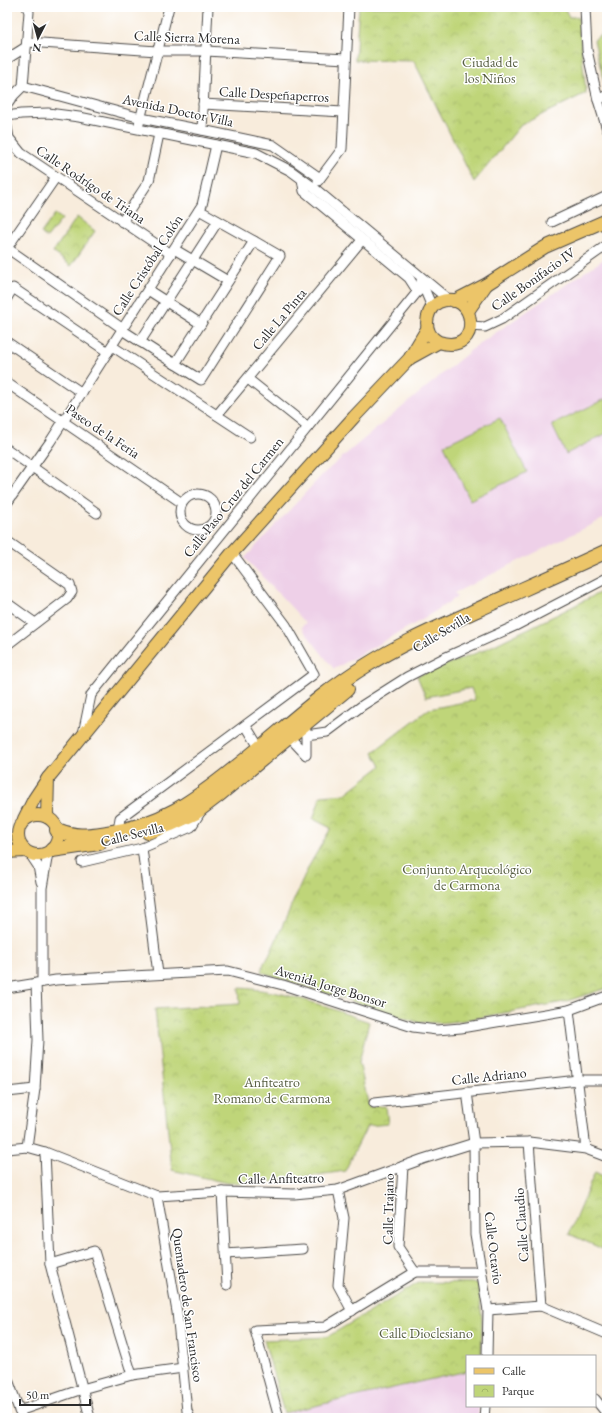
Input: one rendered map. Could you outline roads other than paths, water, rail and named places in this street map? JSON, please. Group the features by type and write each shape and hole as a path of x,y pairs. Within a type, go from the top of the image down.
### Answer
{"highway":[{"path":"475,611 607,551"},
{"name":"Calle Sevilla","path":"50,851 147,833 195,813 286,739 306,729 342,692 372,672 423,644 475,611"},
{"name":"Calle Sevilla","path":"57,830 68,834 81,836 118,831 144,825 188,804 211,788 260,748 308,706 367,665 420,635 475,611"}],"main road":[{"path":"452,300 463,305 468,311 471,318 471,326 464,339 457,343 446,345 431,336 427,329 428,314 432,307 439,302 452,300 487,284 545,247 607,220"},
{"path":"468,311 487,284"},
{"path":"28,853 21,847 17,834 21,823 34,799 48,778 232,553 354,417 409,359 427,329"},
{"path":"409,359 439,342"},
{"path":"47,817 48,778"},
{"path":"7,836 21,823 36,815 47,817 55,825 57,830 57,841 50,851 36,855 7,852"}],"street":[{"path":"7,105 23,86 29,12 27,7"},
{"path":"138,129 169,7"},
{"path":"202,130 208,7"},
{"path":"313,187 342,149 349,7"},
{"path":"585,7 587,50 598,100 606,126"},
{"path":"7,59 26,44"},
{"name":"Calle Sierra Morena","path":"26,44 157,51 346,58"},
{"name":"Avenida Doctor Villa","path":"23,86 140,118 273,145 320,178"},
{"path":"598,100 607,95"},
{"name":"Calle Despeñaperros","path":"203,104 343,112"},
{"name":"Avenida Doctor Villa","path":"7,116 48,113 79,117 256,153 291,171 313,187 452,300"},
{"name":"Calle Rodrígo de Triana","path":"7,127 9,138 21,153 122,222 172,252 193,260 228,281"},
{"path":"122,222 149,181 158,134"},
{"name":"Calle Cristóbal Colón","path":"7,503 82,393 202,205 216,145"},
{"path":"56,177 7,248 140,342 201,380 280,256 199,210"},
{"path":"302,179 304,191 409,278 420,288 432,307"},
{"path":"552,222 607,196"},
{"path":"140,342 218,221"},
{"name":"Calle La Pinta","path":"217,415 362,240"},
{"path":"175,364 254,241"},
{"name":"Calle Bonifacio IV","path":"471,326 485,327 502,319 607,245"},
{"path":"417,272 420,288"},
{"path":"7,298 13,288 250,437"},
{"name":"Calle Paso Cruz del Carmen","path":"83,736 91,695 420,288"},
{"path":"148,290 201,324"},
{"name":"Paseo de la Feria","path":"7,342 82,393"},
{"path":"248,378 308,428"},
{"name":"Paseo de la Feria","path":"7,383 182,503"},
{"path":"7,449 97,513"},
{"path":"197,494 209,498 215,508 216,514 211,525 201,530 190,528 185,524 180,514 182,503 186,498 197,494"},
{"path":"211,525 223,533"},
{"path":"7,540 70,585 72,592 67,600 7,645"},
{"path":"118,831 120,818 246,726 314,674 286,625 232,553"},
{"path":"286,739 293,741 306,755 306,729 327,732 363,705 407,677 446,657 515,626 607,578"},
{"path":"7,603 35,623"},
{"path":"246,726 260,748"},
{"path":"82,862 142,848 191,827 205,805 211,788"},
{"path":"142,848 158,974"},
{"path":"7,1149 27,1147 35,1089 38,1040 42,888 50,851"},
{"path":"28,853 38,866 42,888"},
{"name":"Avenida Jorge Bonsor","path":"7,988 56,980 228,971 283,985 413,1027 437,1030 461,1028 569,1010 607,996"},
{"path":"569,1010 586,1149"},
{"name":"Calle Adriano","path":"374,1103 578,1080 607,1080"},
{"path":"7,1092 35,1089"},
{"name":"Calle Octavio","path":"467,1092 474,1143 475,1234 488,1310 487,1355"},
{"name":"Calle Anfiteatro","path":"27,1147 45,1152 157,1196 222,1192 294,1194 338,1190 403,1166 474,1143 529,1142 586,1149 607,1157"},
{"name":"Calle Claudio","path":"529,1142 541,1306"},
{"path":"45,1152 50,1264 90,1418"},
{"name":"Calle Trajano","path":"403,1166 398,1247 415,1272"},
{"path":"338,1190 344,1218 338,1285 352,1311"},
{"path":"222,1192 227,1285"},
{"name":"Quemadero de San Francisco","path":"157,1196 177,1312 187,1411 190,1418"},
{"path":"225,1254 303,1249"},
{"path":"50,1264 94,1251 132,1375"},
{"path":"278,1418 255,1330 325,1327 415,1272 481,1272"},
{"path":"488,1310 541,1306 607,1334"},
{"path":"7,1378 20,1414 82,1389 132,1375 183,1368"},
{"path":"596,1400 607,1414"},
{"path":"484,1418 485,1407"}],"park label":[{"name":"Ciudad de los Niños","path":"490,70"},
{"name":"Conjunto Arqueológico de Carmona","path":"467,878"},
{"name":"Anfiteatro Romano de Carmona","path":"272,1090"},
{"name":"Calle Dioclesiano","path":"426,1333"}]}
